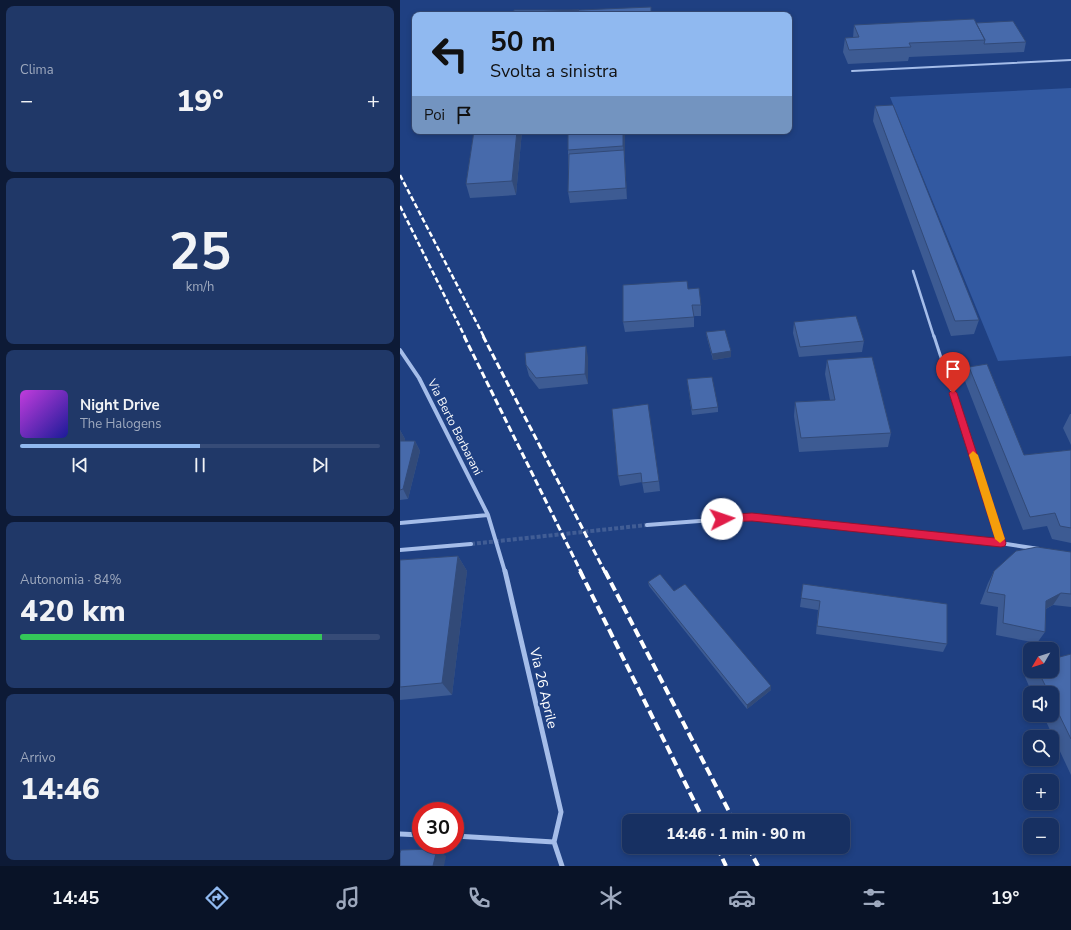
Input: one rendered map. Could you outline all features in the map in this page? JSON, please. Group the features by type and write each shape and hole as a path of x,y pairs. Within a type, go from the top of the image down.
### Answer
{"street":[{"name":"Via Berto Barbarani","path":"400,350 419,378 488,516"},
{"path":"400,524 488,516"},
{"name":"Via 26 Aprile","path":"488,516 504,567 561,812 554,842"},
{"path":"647,525 752,517 1001,543 1048,550"},
{"path":"400,550 471,544"},
{"path":"400,834 412,835"},
{"path":"464,837 554,842 562,866"}],"lane":[{"path":"852,71 1071,60"},
{"path":"913,271 1001,543"}],"shaded area":[{"path":"1071,88 1071,356 998,361 890,97"}],"building":[{"path":"651,7 651,12 532,12"},
{"path":"514,10 579,10 532,12 514,12"},
{"path":"974,19 985,40 909,43 911,47 849,50 845,38 859,37 854,25"},
{"path":"1013,21 1026,42 984,44 985,40 976,23"},
{"path":"893,105 979,320 955,321 875,106"},
{"path":"474,134 517,134 512,181 466,184"},
{"path":"568,134 623,134 623,146 568,150"},
{"path":"624,150 626,188 568,192 569,154"},
{"path":"687,281 688,289 699,288 701,305 692,305 694,317 623,322 623,285"},
{"path":"856,316 864,341 800,347 794,322"},
{"path":"725,330 731,351 712,354 706,332"},
{"path":"586,346 585,374 536,378 526,365 525,353"},
{"path":"872,357 891,433 801,438 795,402 835,400 827,360"},
{"path":"987,364 1024,455 1071,450 1071,528 1060,526 1055,513 1030,517 969,367"},
{"path":"712,377 718,407 692,410 687,379"},
{"path":"648,404 659,481 642,483 641,473 618,476 612,409"},
{"path":"400,441 415,441 403,489 400,490"},
{"path":"1037,547 1071,552 1071,594 1061,593 1046,601 1045,632 1003,623 1005,595 987,592 994,571 1016,551"},
{"path":"458,556 442,683 400,687 400,560"},
{"path":"660,574 674,591 685,584 771,686 747,705 648,582"},
{"path":"803,584 947,604 947,644 817,626 820,601 801,598"},
{"path":"1071,654 1071,739 1059,714 1059,686 1046,686 1042,678 1059,678 1059,657"},
{"path":"401,850 412,850 412,854 436,854 433,866 400,866"}],"tunnel":[{"path":"471,544 647,525"}],"railway":[{"path":"400,175 484,337"},
{"path":"400,206 465,337"},
{"path":"464,336 581,572"},
{"path":"483,336 605,572"},
{"path":"580,571 701,814"},
{"path":"605,571 730,814"},
{"path":"720,854 726,866"},
{"path":"752,854 758,866"}],"slow traffic":[{"path":"973,455 1000,539"}],"route":[{"path":"722,519 752,517 1001,543 993,514 953,393"}]}
